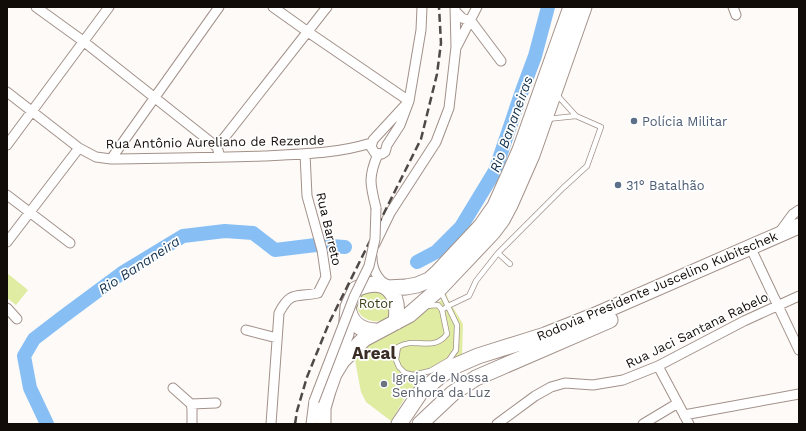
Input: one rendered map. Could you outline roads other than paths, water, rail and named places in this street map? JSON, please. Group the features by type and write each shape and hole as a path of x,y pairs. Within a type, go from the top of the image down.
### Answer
{"highway":[{"path":"315,423 320,396 346,334 348,307 356,289 370,285 387,288 406,287 417,285 429,280 481,226 495,206 545,119 555,93 571,7"},
{"path":"315,423 323,408 334,374 342,361 364,339 403,318 440,288 493,232 502,220 510,205 526,153 566,40 584,7"},
{"name":"Rodovia Presidente Juscelino Kubitschek","path":"399,424 420,393 440,376 456,366 478,356 545,335 593,316 799,226"},
{"name":"Rodovia Presidente Juscelino Kubitschek","path":"420,424 453,393 476,378 799,236"},
{"path":"387,288 393,293 397,302 398,310 403,318"},
{"path":"348,307 349,315 354,323 360,328 376,332"}],"street":[{"path":"36,7 83,41 217,148 220,157"},
{"path":"7,146 109,7"},
{"path":"111,159 219,7"},
{"path":"273,7 409,101"},
{"path":"217,148 327,7"},
{"path":"409,101 372,142 372,150 378,154 385,152 387,145 400,125 409,101 421,30 422,7"},
{"path":"456,47 477,7"},
{"path":"455,9 462,18 471,20 501,61"},
{"path":"356,289 372,250 390,214 436,142 449,108 456,47 455,9"},
{"name":"Rua Antônio Aureliano de Rezende","path":"7,92 79,148 96,156 111,159 305,154 340,151 372,142"},
{"path":"372,142 380,138 383,139 387,145"},
{"path":"7,242 79,148"},
{"name":"Rua Barreto","path":"271,424 280,313 285,302 295,295 318,293 322,288 326,277 322,250 307,196 305,154"},
{"path":"315,423 314,401 354,297 369,266 375,239 376,208 371,182 372,169 378,154"},
{"path":"7,195 70,243"},
{"path":"776,236 793,214 799,210"},
{"path":"372,250 374,270 377,277 387,288"},
{"path":"754,255 799,350"},
{"name":"Rua Jaci Santana Rabelo","path":"497,424 535,396 551,387 564,383 593,385 623,380 658,366 744,321 799,296"},
{"path":"7,308 17,319"},
{"path":"246,330 278,338"},
{"path":"658,366 689,424"},
{"path":"173,388 191,404 192,424"},
{"path":"684,415 799,394"},
{"path":"191,404 216,403"},
{"path":"643,424 678,403"}],"lane":[{"path":"442,310 469,296 476,281 498,253 587,166 601,127 576,116 555,93"},
{"path":"545,119 576,116"},
{"path":"498,253 510,264"},
{"path":"403,318 428,305 438,305 442,310 447,334 443,339 434,344 408,343 398,348 396,360 399,367 405,373 413,374 430,371 449,360 456,350 457,325 440,288"}],"waterway":[{"name":"Rio Bananeiras","path":"417,262 436,252 461,227 495,171 535,56 548,7"},
{"name":"Rio Bananeira","path":"47,424 30,388 24,356 34,339 122,273 183,236 225,231 253,233 275,250 316,245 345,247"}],"railway":[{"path":"295,424 297,411 307,377 329,323 421,139 437,74 441,43 439,7"}],"place":[{"name":"Polícia Militar","path":"634,121"},
{"name":"31° Batalhão","path":"618,185"},
{"name":"Igreja de Nossa Senhora da Luz","path":"384,384"}],"district":[{"name":"Areal","path":"374,353"}],"park label":[{"name":"Rotor","path":"376,303"}]}
